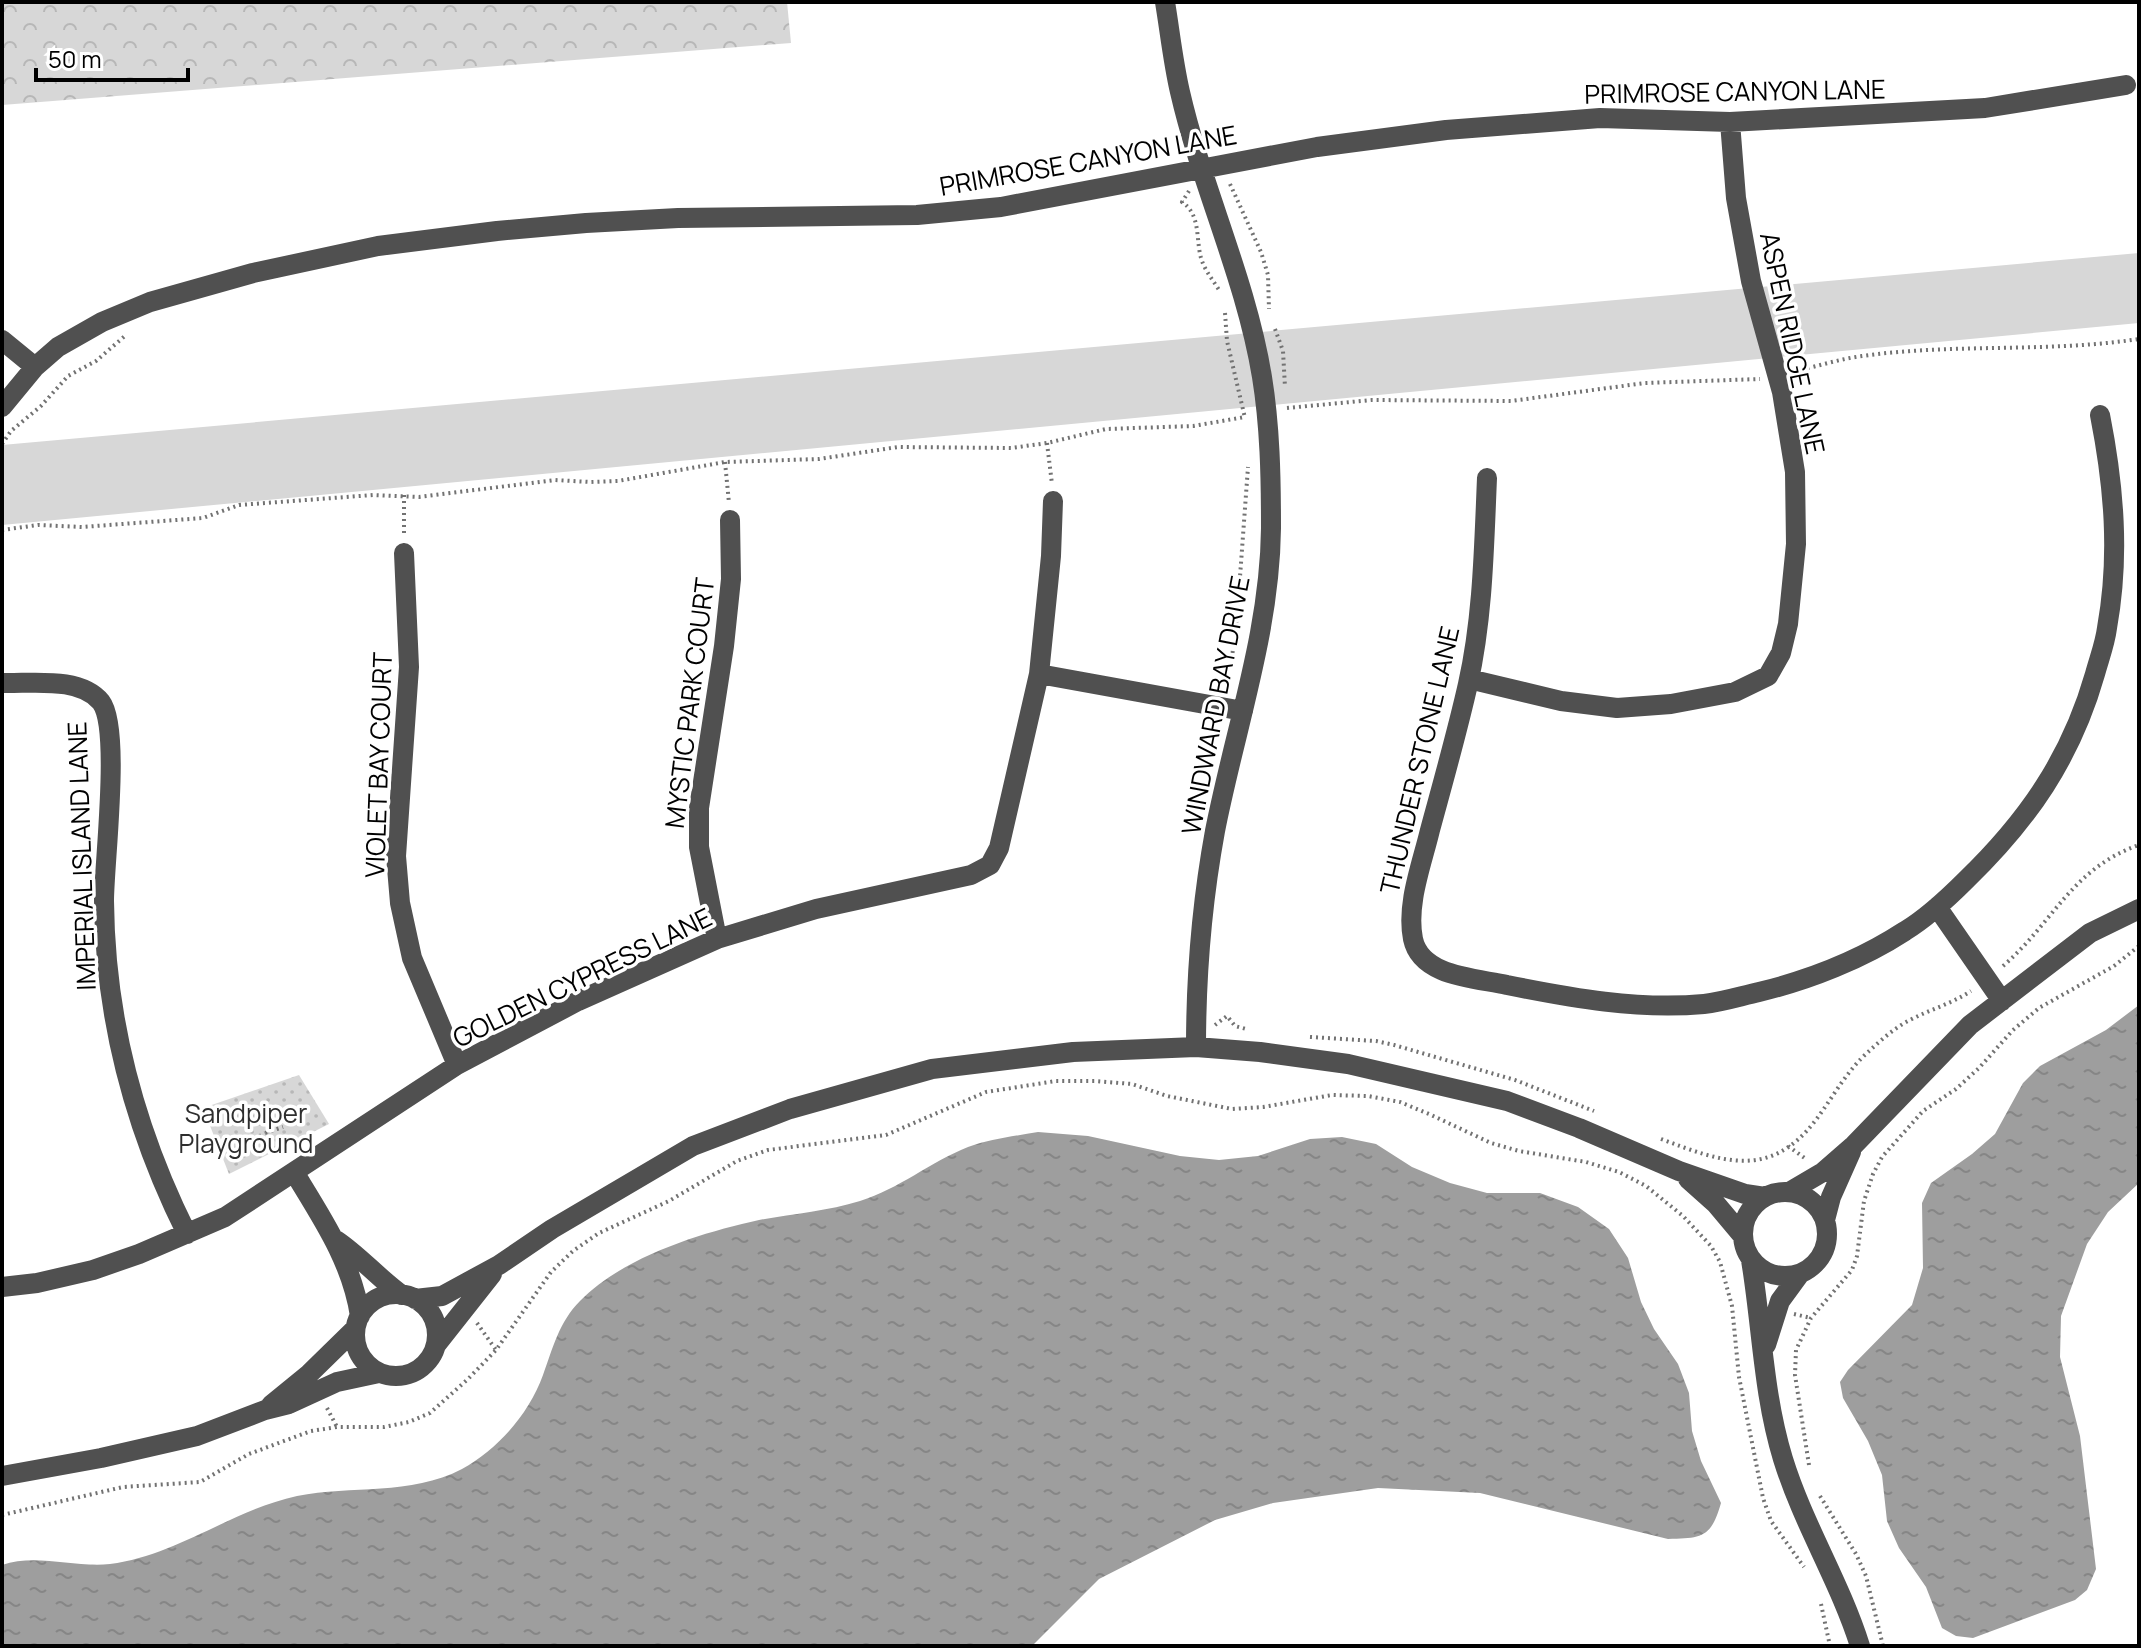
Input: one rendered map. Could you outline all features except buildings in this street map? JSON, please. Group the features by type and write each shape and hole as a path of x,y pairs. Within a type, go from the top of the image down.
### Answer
{"street":[{"name":"WINDWARD BAY DRIVE","path":"1165,2 1180,91 1250,322 1262,376 1271,531 1259,644 1215,830 1205,897 1198,960 1196,1042"},
{"name":"PRIMROSE CANYON LANE","path":"2,407 35,367 58,347 102,322 150,302 253,273 378,246 586,223 678,218 917,215 1083,193 1317,147 1446,130 1600,118 1730,122 1985,108 2126,85"},
{"name":"ASPEN RIDGE LANE","path":"1469,679 1561,701 1617,708 1684,702 1735,692 1768,676 1781,653 1788,624 1796,544 1795,472 1782,392 1751,281 1736,198 1730,122"},
{"path":"2,340 35,367"},
{"path":"2002,1001 1937,907 2024,819 2058,767 2088,696 2107,631 2115,562 2114,504 2100,415"},
{"name":"THUNDER STONE LANE","path":"1487,478 1483,578 1469,679 1412,913 1414,941 1420,957 1443,971 1584,1000 1655,1005 1708,1004 1786,985 1845,962 1904,932 1937,907"},
{"path":"1053,501 1051,556 1039,674 1243,711"},
{"name":"MYSTIC PARK COURT","path":"717,939 700,858 699,808 724,646 731,579 730,520"},
{"name":"VIOLET BAY COURT","path":"404,553 409,667 396,856 400,903 412,958 457,1065"},
{"name":"GOLDEN CYPRESS LANE","path":"2,1287 37,1283 93,1270 225,1217 457,1065 578,1001 717,939 816,909 971,875 990,865 999,848 1039,674"},
{"name":"IMPERIAL ISLAND LANE","path":"2,683 61,684 85,691 102,703 109,728 110,755 104,901 112,1006 136,1113 168,1197 187,1234"},
{"path":"265,1410 309,1374 358,1322 367,1306 378,1299 390,1294 442,1296 499,1265 552,1229 693,1146 790,1109 932,1069 1073,1052 1196,1042 1348,1064 1456,1088 1507,1101 1679,1171 1745,1194 1765,1197 1789,1192 1823,1172 1854,1145 1970,1025 2090,933 2139,909"},
{"path":"1764,1357 1780,1301 1799,1275 1819,1259 1825,1246 1825,1220 1831,1197 1854,1145"},
{"path":"1679,1171 1716,1204 1742,1235 1751,1260 1772,1420 1787,1471 1860,1646"},
{"path":"294,1172 336,1240 353,1252 380,1280 425,1306 433,1317 437,1331 436,1345"},
{"path":"1789,1192 1811,1201 1825,1220"},
{"path":"1742,1235 1748,1213 1765,1197"},
{"path":"336,1240 338,1254 353,1280 358,1322 355,1342 359,1354 379,1373 394,1377 420,1369 499,1265"},
{"path":"1751,1260 1772,1275 1799,1275"},
{"path":"2,1476 197,1436 289,1404 337,1382 379,1373"}],"path":[{"path":"1230,184 1261,252 1268,275 1270,313"},
{"path":"1182,202 1189,206 1195,218 1203,263 1221,297"},
{"path":"1225,305 1230,356 1246,426"},
{"path":"1273,324 1283,351 1287,408 1372,400 1502,401 1645,383 1758,380"},
{"path":"2,444 11,431 41,406 68,376 96,361 132,330"},
{"path":"1796,371 1843,359 1882,354 2038,348 2139,339"},
{"path":"2,530 38,525 82,527 203,518 239,505 373,495 450,494 555,480 618,481 725,462 819,459 914,446 1011,448 1106,429 1193,426 1245,417"},
{"path":"1047,443 1053,501"},
{"path":"725,462 730,520"},
{"path":"1229,679 1237,618 1248,465"},
{"path":"404,495 404,553"},
{"path":"1648,1135 1733,1161 1748,1162 1773,1156 1805,1133 1864,1055 1910,1020 1951,1004 1988,980 2025,945 2077,882 2117,853 2139,845"},
{"path":"1811,1473 1795,1375 1796,1350 1811,1318 1844,1284 1852,1270 1857,1256 1864,1201 1882,1157 1923,1111 1964,1082 2013,1030 2039,1008 2114,966 2139,946"},
{"path":"1196,1042 1227,1016 1235,1026 1257,1030"},
{"path":"1300,1035 1394,1045 1529,1085 1601,1114"},
{"path":"2,1515 123,1487 200,1482 249,1454 311,1431 337,1427 384,1427 409,1422 430,1413 496,1350 551,1272 573,1251 599,1233 669,1201 737,1161 768,1150 886,1135 986,1092 1056,1081 1095,1081 1132,1084 1167,1096 1232,1109 1332,1095 1368,1096 1400,1102 1491,1143 1586,1162 1619,1172 1646,1186 1683,1216 1711,1246 1720,1262 1732,1306 1739,1377 1763,1498 1771,1521 1808,1575"},
{"path":"249,1142 283,1127"},
{"path":"265,1133 276,1154"},
{"path":"1815,1484 1866,1576 1883,1646"},
{"path":"1818,1597 1830,1646"}],"green space":[{"path":"2,2 787,2 791,43 2,105"},
{"path":"2139,253 2139,323 2,525 2,445"},
{"name":"Sandpiper Playground","path":"299,1075 329,1124 229,1174 203,1108"}],"water":[{"path":"2139,1005 2139,1183 2108,1212 2087,1244 2061,1316 2060,1357 2080,1436 2096,1569 2087,1590 2075,1600 1973,1638 1956,1636 1942,1628 1926,1587 1899,1548 1887,1521 1882,1475 1868,1441 1843,1398 1840,1382 1912,1305 1923,1268 1922,1203 1931,1183 1995,1134 2023,1083 2040,1066 2106,1030"},
{"path":"1038,1132 1088,1136 1180,1156 1219,1160 1258,1156 1310,1139 1342,1137 1376,1144 1412,1167 1450,1183 1487,1193 1540,1193 1578,1207 1609,1229 1628,1258 1641,1302 1654,1329 1678,1364 1689,1393 1692,1431 1701,1461 1721,1503 1709,1530 1689,1538 1668,1539 1480,1493 1378,1488 1273,1503 1215,1520 1099,1579 1032,1646 2,1646 2,1565 42,1560 97,1565 134,1559 181,1543 250,1511 297,1496 401,1487 462,1469 500,1441 521,1417 537,1389 557,1336 580,1301 598,1285 640,1259 712,1232 860,1201 888,1190 968,1147"}]}
